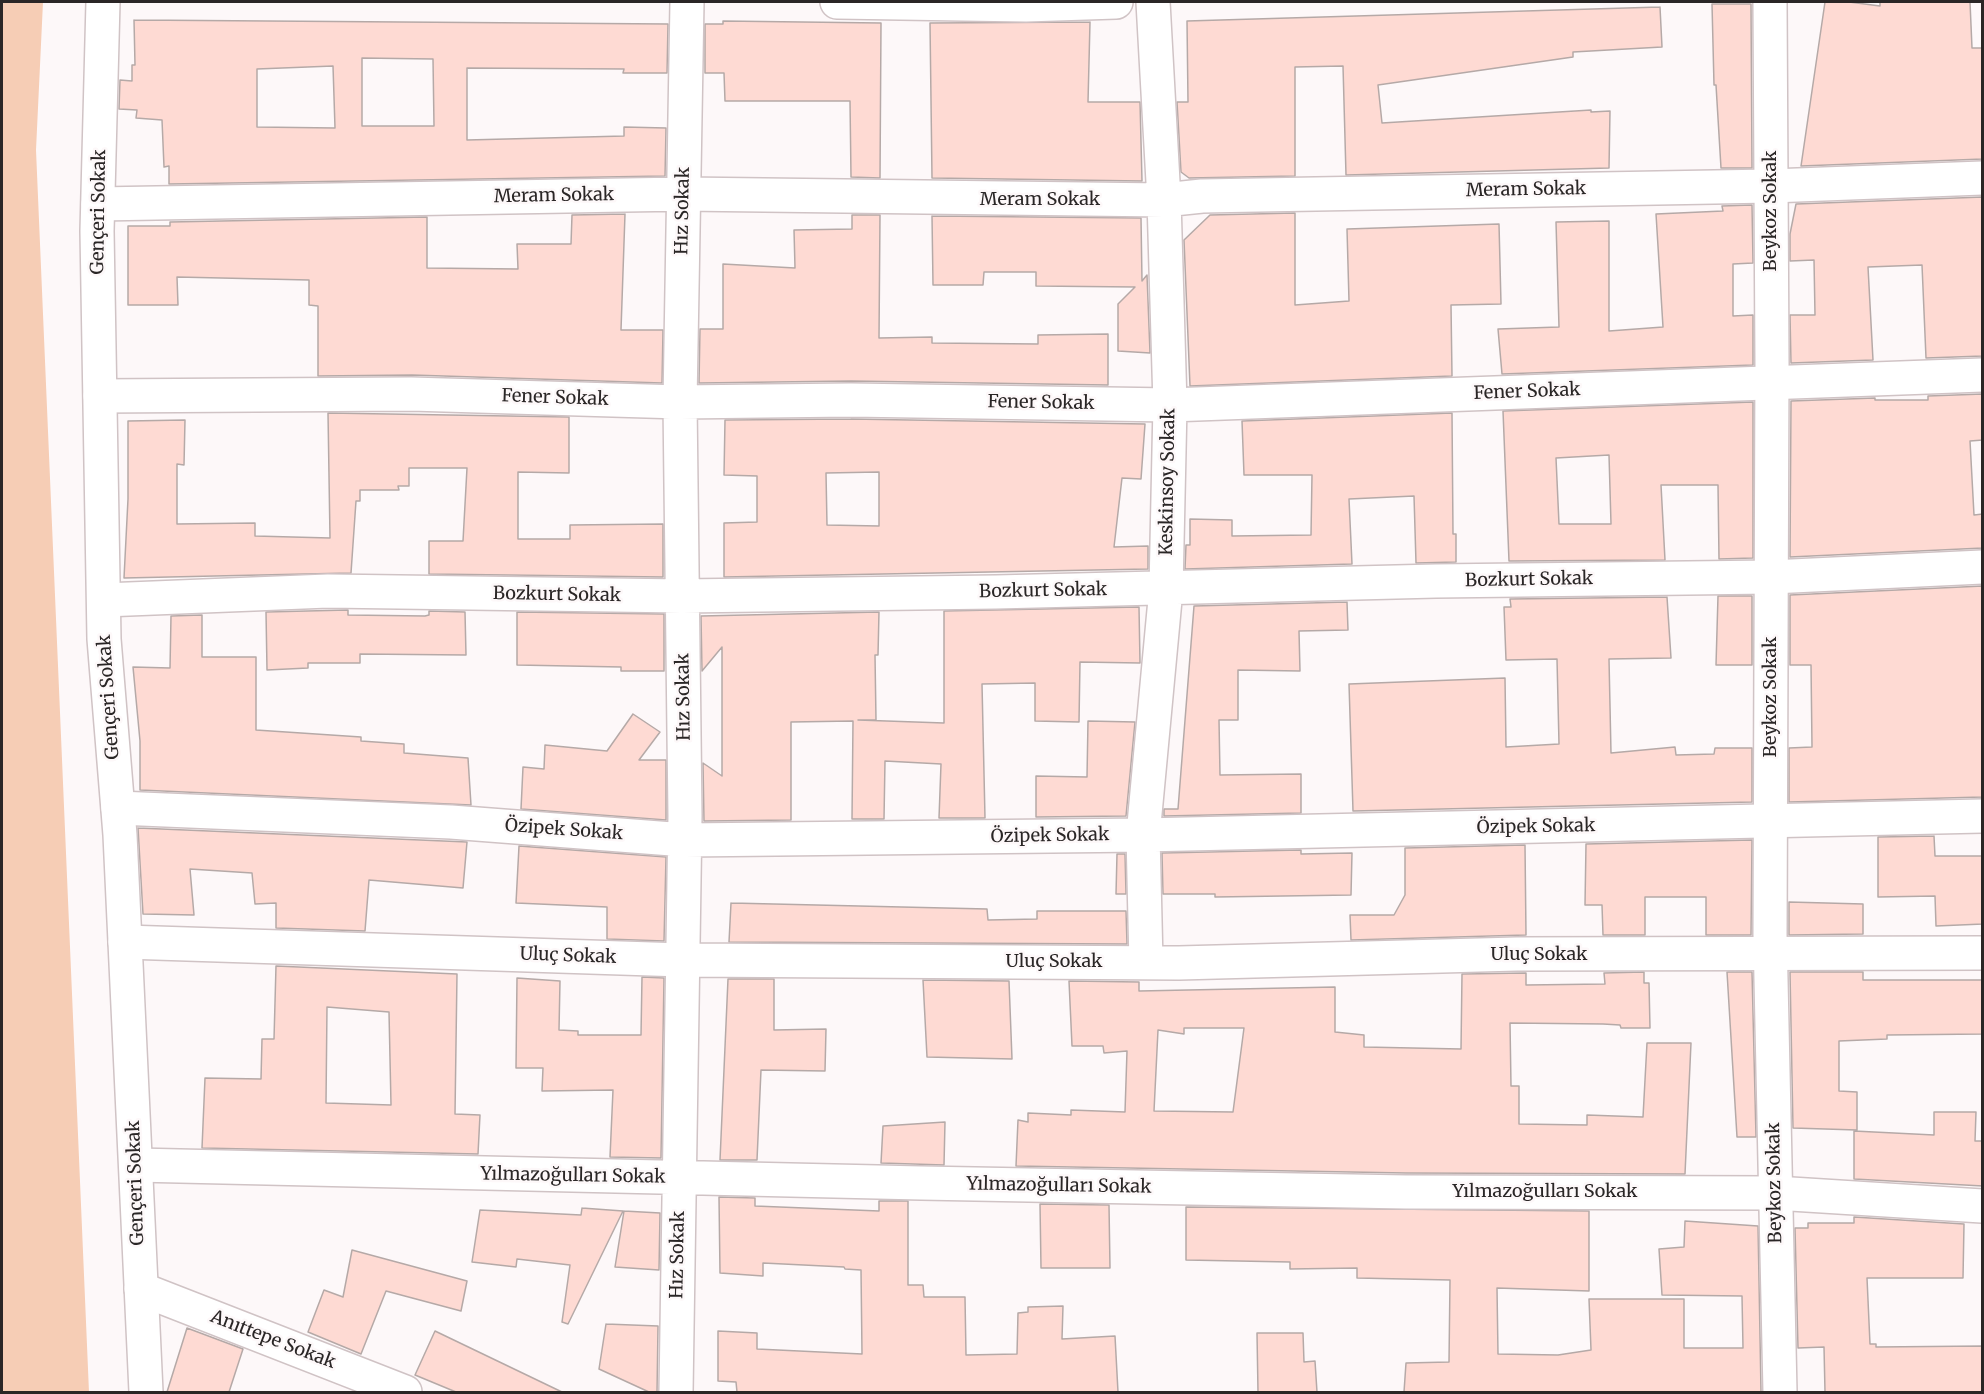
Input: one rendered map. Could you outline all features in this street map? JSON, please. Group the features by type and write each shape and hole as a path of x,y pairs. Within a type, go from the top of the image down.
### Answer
{"street":[{"path":"103,2 112,2"},
{"name":"Gençeri Sokak","path":"103,2 98,204 104,639 118,808 146,1392"},
{"name":"Hız Sokak","path":"676,1392 685,840 680,402 687,2"},
{"path":"837,2 1026,5 1116,2"},
{"name":"Keskinsoy Sokak","path":"1146,963 1143,835 1166,589 1170,405 1164,200 1153,2"},
{"name":"Beykoz Sokak","path":"1770,2 1772,384 1770,955 1780,1392"},
{"name":"Meram Sokak","path":"98,204 684,194 1164,200 1202,196 1771,186 1983,178"},
{"name":"Fener Sokak","path":"100,396 411,394 680,402 851,400 1170,405 1983,375"},
{"name":"Bozkurt Sokak","path":"104,600 328,591 682,596 1166,589 1436,581 1771,577 1983,567"},
{"name":"Özipek Sokak","path":"118,808 452,822 685,840 1143,835 1983,816"},
{"name":"Uluç Sokak","path":"125,942 683,960 1146,963 1517,954 1983,953"},
{"name":"Yılmazoğulları Sokak","path":"136,1165 1382,1191 1776,1193 1983,1206"},
{"name":"Anıttepe Sokak","path":"141,1289 405,1392"}],"shaded area":[{"path":"2,2 43,2 36,150 89,1392 2,1392"}],"building":[{"path":"1825,2 1880,6 1880,2 1970,2 1972,48 1983,48 1983,159 1801,166"},
{"path":"1712,4 1751,4 1752,168 1721,168 1716,85 1714,85"},
{"path":"1660,7 1662,47 1573,52 1573,57 1378,85 1382,123 1591,110 1591,112 1610,111 1609,168 1346,175 1343,66 1295,67 1295,176 1189,178 1181,172 1177,102 1188,102 1187,21"},
{"path":"134,20 668,24 667,73 623,73 624,69 467,68 467,140 624,136 624,127 666,128 665,176 169,184 169,166 164,167 162,120 136,118 137,110 119,109 120,80 132,81 132,65 135,65","holes":["362,58 433,59 434,126 362,126","333,66 335,128 257,127 257,69"]},
{"path":"723,21 881,23 880,178 851,177 850,101 725,101 724,73 705,73 705,24 723,24"},
{"path":"1090,22 1088,102 1140,102 1142,181 932,178 930,23"},
{"path":"1983,197 1983,356 1926,358 1922,265 1868,267 1873,360 1791,363 1790,315 1815,315 1814,260 1790,261 1790,234 1796,204"},
{"path":"1752,205 1753,263 1733,264 1733,316 1753,315 1753,365 1502,374 1498,329 1559,327 1556,222 1609,221 1609,331 1663,327 1656,214 1723,211 1722,206"},
{"path":"1295,213 1295,305 1349,301 1347,229 1499,224 1501,304 1451,305 1452,376 1190,386 1184,240 1210,215"},
{"path":"625,214 621,330 663,330 662,383 412,375 318,376 318,306 309,305 309,280 177,277 178,305 128,305 128,226 170,226 170,222 427,217 427,268 518,269 517,244 571,244 572,215"},
{"path":"852,215 880,215 879,338 932,337 932,343 1038,344 1038,335 1108,334 1108,385 851,381 699,383 700,329 723,329 723,264 795,268 794,230 852,229"},
{"path":"932,216 1141,218 1142,281 1147,275 1150,353 1118,351 1118,304 1135,287 1036,286 1036,272 984,272 983,285 933,285"},
{"path":"1983,394 1983,440 1970,441 1974,515 1983,514 1983,548 1790,557 1791,401 1875,398 1875,400 1928,400 1928,396"},
{"path":"1753,402 1753,558 1719,559 1718,485 1661,485 1665,560 1509,561 1503,411","holes":["1609,455 1611,524 1559,524 1556,458"]},
{"path":"328,413 569,417 569,473 518,472 518,539 570,539 570,525 663,524 663,577 429,574 429,541 463,541 467,468 409,468 409,486 398,486 399,490 360,490 360,501 356,501 351,573 124,578 128,499 128,421 185,420 184,465 177,464 177,524 255,523 255,536 330,538"},
{"path":"1452,413 1453,534 1456,534 1456,562 1416,563 1414,496 1349,499 1352,564 1185,569 1186,545 1190,545 1190,519 1232,520 1232,536 1311,535 1312,475 1244,475 1242,421"},
{"path":"851,419 1145,424 1141,479 1122,478 1114,547 1148,546 1148,569 724,577 724,523 757,522 757,476 724,475 725,420","holes":["879,472 879,526 827,525 826,473"]},
{"path":"1983,586 1983,797 1789,802 1789,748 1812,747 1811,665 1790,665 1790,595"},
{"path":"1718,596 1752,596 1752,665 1716,665"},
{"path":"1667,597 1671,658 1609,659 1611,753 1675,747 1676,755 1714,754 1715,748 1752,748 1752,802 1353,811 1349,684 1505,678 1506,747 1559,744 1557,659 1506,660 1504,607 1511,607 1510,599"},
{"path":"1347,602 1348,630 1299,631 1300,671 1238,670 1238,720 1219,720 1220,775 1301,774 1301,813 1164,816 1164,809 1178,809 1194,606"},
{"path":"1139,607 1140,663 1080,662 1079,722 1035,721 1035,683 982,684 985,818 939,818 941,764 885,761 884,819 852,819 853,721 791,722 791,820 704,821 703,763 722,776 722,647 702,671 701,616 879,612 878,655 875,655 876,720 858,720 944,723 944,611"},
{"path":"348,610 348,615 425,616 429,615 429,611 465,612 466,655 360,654 360,663 308,663 308,668 267,670 266,612"},
{"path":"517,612 664,614 664,671 621,671 621,667 517,665"},
{"path":"202,615 202,657 256,657 256,730 361,737 361,741 404,744 404,753 468,758 471,805 140,790 140,741 133,667 170,668 171,616"},
{"path":"633,714 660,732 639,760 666,760 666,820 521,809 523,767 544,769 545,745 607,751"},
{"path":"1088,721 1135,722 1126,816 1036,817 1036,776 1087,777"},
{"path":"138,828 467,842 463,888 369,880 365,931 276,928 276,903 255,904 252,873 190,869 194,915 143,914"},
{"path":"1934,836 1935,856 1983,856 1983,924 1936,926 1935,896 1878,897 1878,837"},
{"path":"1752,840 1751,935 1706,935 1706,897 1645,897 1645,935 1603,935 1602,905 1585,905 1586,844"},
{"path":"1525,845 1526,935 1351,940 1350,915 1394,915 1405,895 1405,848"},
{"path":"519,846 666,857 664,941 607,939 607,907 516,903"},
{"path":"1301,850 1301,854 1352,853 1351,895 1215,897 1215,894 1163,894 1162,853"},
{"path":"1117,854 1125,854 1126,894 1116,894"},
{"path":"1789,902 1863,904 1863,934 1789,935"},
{"path":"731,903 987,909 988,920 1037,919 1037,911 1126,911 1127,944 729,942"},
{"path":"276,966 457,974 455,1114 480,1115 478,1154 202,1148 205,1078 261,1079 262,1039 274,1039","holes":["327,1007 389,1012 391,1105 326,1103"]},
{"path":"1644,972 1644,983 1649,983 1650,1028 1621,1028 1620,1025 1603,1024 1510,1023 1511,1086 1519,1086 1519,1124 1587,1125 1587,1115 1643,1117 1647,1043 1691,1043 1685,1174 1406,1173 1016,1166 1018,1120 1028,1122 1028,1113 1071,1115 1071,1110 1125,1112 1127,1051 1104,1053 1103,1046 1072,1046 1069,981 1139,982 1139,991 1335,987 1335,1032 1364,1035 1364,1047 1461,1049 1462,974 1526,973 1526,985 1605,984 1604,973","holes":["1184,1028 1244,1028 1233,1112 1154,1111 1158,1030 1184,1034"]},
{"path":"1727,972 1752,972 1756,1137 1737,1137"},
{"path":"1790,972 1863,972 1863,980 1983,980 1983,1034 1887,1035 1887,1039 1839,1041 1839,1091 1857,1092 1857,1130 1793,1128"},
{"path":"642,977 664,978 661,1158 610,1157 613,1090 542,1091 543,1068 516,1068 517,978 560,981 559,1030 578,1031 578,1035 641,1035"},
{"path":"728,979 774,979 774,1030 826,1029 825,1071 761,1070 757,1160 720,1160"},
{"path":"923,980 1009,981 1012,1059 927,1057"},
{"path":"1934,1112 1976,1112 1975,1141 1983,1141 1983,1186 1854,1179 1854,1131 1934,1135"},
{"path":"945,1122 944,1165 881,1163 883,1126"},
{"path":"719,1197 755,1198 755,1206 879,1211 879,1201 908,1201 908,1285 923,1285 924,1297 965,1297 966,1355 1017,1354 1018,1313 1028,1312 1028,1307 1063,1306 1062,1339 1115,1336 1118,1392 737,1392 736,1382 718,1381 718,1331 757,1333 757,1349 862,1354 861,1270 763,1263 763,1276 720,1273"},
{"path":"1040,1204 1109,1205 1110,1268 1041,1268"},
{"path":"1186,1207 1589,1211 1589,1291 1497,1288 1498,1354 1558,1355 1591,1350 1589,1299 1684,1299 1684,1348 1743,1348 1742,1296 1662,1295 1659,1249 1684,1247 1685,1221 1758,1226 1761,1392 1404,1392 1406,1363 1449,1362 1450,1280 1357,1278 1357,1268 1290,1269 1290,1262 1186,1260"},
{"path":"582,1208 623,1211 568,1324 562,1322 570,1265 517,1259 516,1267 472,1262 480,1210 581,1215"},
{"path":"624,1211 660,1213 659,1270 615,1267"},
{"path":"1854,1217 1964,1224 1963,1278 1867,1278 1870,1344 1876,1344 1876,1347 1983,1346 1983,1392 1825,1392 1824,1347 1798,1348 1795,1228 1808,1228 1808,1223 1854,1223"},
{"path":"352,1250 467,1281 461,1311 386,1291 361,1354 308,1332 324,1290 343,1297"},
{"path":"606,1324 658,1326 657,1392 649,1392 599,1369"},
{"path":"187,1328 243,1349 229,1392 167,1392"},
{"path":"435,1331 562,1392 456,1392 415,1375"},
{"path":"1257,1333 1303,1333 1304,1362 1315,1361 1317,1392 1258,1392"}]}
